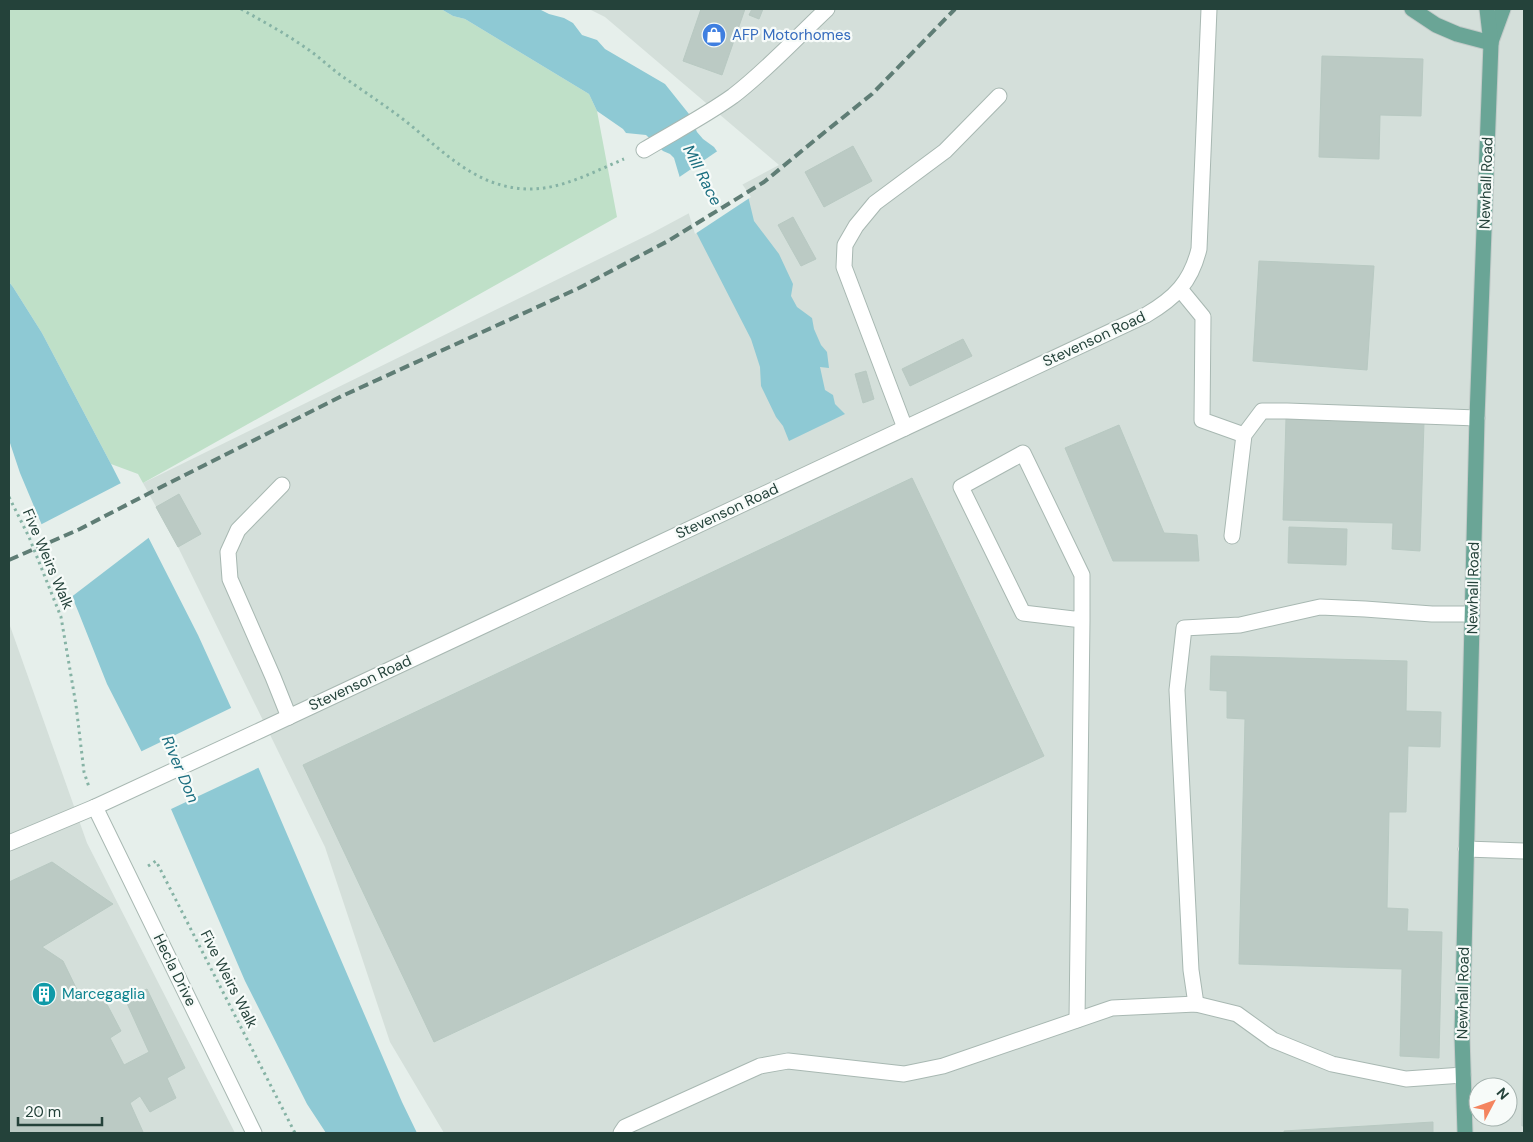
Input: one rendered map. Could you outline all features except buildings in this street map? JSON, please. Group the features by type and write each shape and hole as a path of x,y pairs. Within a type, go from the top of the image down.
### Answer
{"main road":[{"path":"1412,9 1436,25 1456,34 1491,43"},
{"name":"Newhall Road","path":"1466,1133 1462,1035 1477,418 1491,43 1487,9"},
{"name":"Newhall Road","path":"1491,43 1504,9"}],"street":[{"path":"644,150 712,110 735,94 827,9"},
{"name":"Stevenson Road","path":"9,843 124,793 289,717 1158,308 1180,289 1195,266 1199,250 1209,9"},
{"path":"905,428 844,268 845,245 856,226 875,203 945,151 998,96"},
{"path":"1180,289 1203,317 1202,420 1244,435"},
{"path":"1232,536 1244,435 1262,411 1477,418"},
{"path":"1077,1020 1082,620 1082,574 1023,453 962,487 1023,613 1082,620"},
{"path":"282,485 238,530 228,552 230,579 289,717"},
{"path":"1196,1004 1191,970 1177,690 1184,628 1240,626 1320,608 1432,614 1472,614"},
{"name":"Hecla Drive","path":"95,806 254,1133"},
{"path":"1466,849 1524,851"},
{"path":"623,1130 760,1066 788,1061 904,1074 943,1066 1112,1008 1196,1004 1237,1014 1273,1040 1332,1064 1406,1079 1463,1075"}],"path":[{"path":"241,9 303,46 394,112 461,167 490,182 507,187 544,188 568,182 644,150"},
{"name":"Five Weirs Walk","path":"9,497 29,537 60,617 76,706 84,772 95,806"},
{"name":"Five Weirs Walk","path":"129,876 156,861 294,1133"}],"shaded area":[{"path":"589,9 1524,9 1524,1133 444,1133 390,1042 325,847 178,547 143,483 652,233 779,165 605,17"},
{"path":"9,623 87,843 235,1133 9,1133"}],"green space":[{"path":"9,9 441,9 453,16 465,19 589,94 597,111 617,217 143,483 138,474 111,464 42,333 9,282"}],"water":[{"name":"Mill Race","path":"441,9 539,9 573,23 582,35 597,40 605,49 665,84 689,114 697,132 714,147 748,196 754,221 779,254 793,284 791,296 797,307 812,318 814,329 821,345 827,352 829,368 820,367 825,390 833,395 835,404 845,414 789,441 761,386 760,367 751,339 696,232 674,158 663,151 646,135 626,133 597,111 589,94 465,19 453,16"},
{"name":"River Don","path":"9,282 42,333 198,635 259,769 417,1133 326,1133 307,1104 245,981 171,809 107,684 20,473 9,440"}],"pier":[{"path":"719,150 751,197 695,234 678,178"},
{"path":"123,482 151,536 70,598 40,525"},
{"path":"233,707 260,767 169,810 138,753"}],"railway":[{"path":"9,560 80,529 342,396 579,288 668,241 764,182 872,94 955,9"}],"place":[{"name":"AFP Motorhomes","path":"714,35"},
{"name":"Marcegaglia","path":"44,994"}]}
